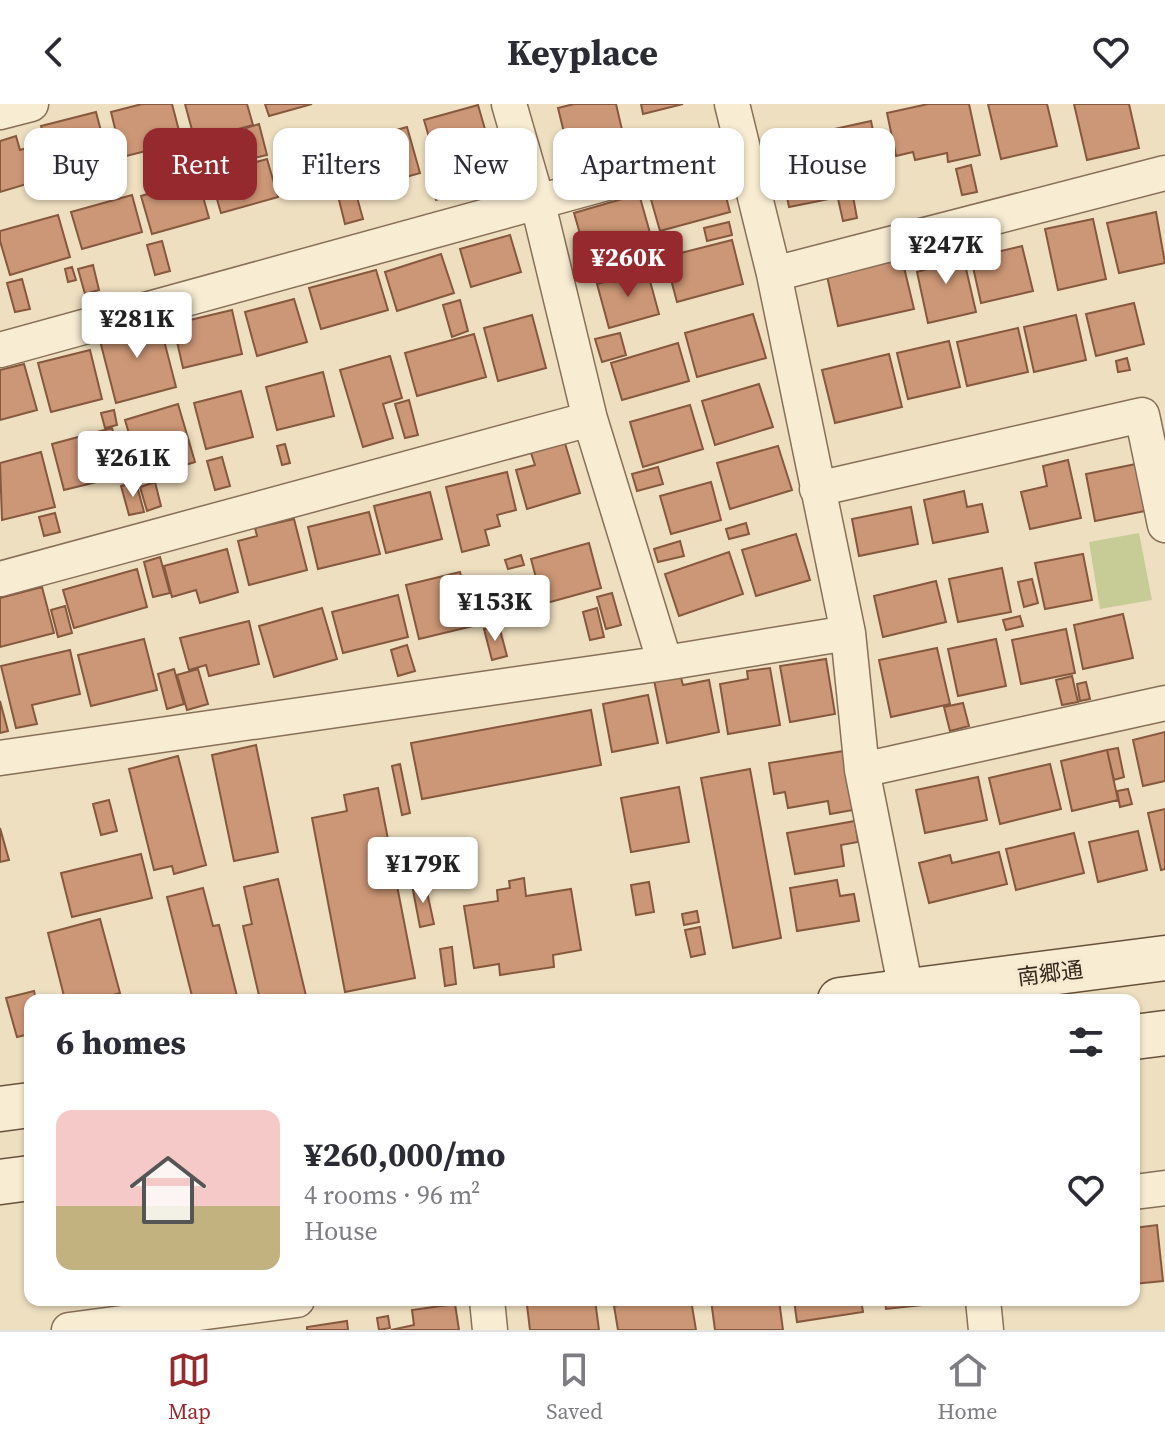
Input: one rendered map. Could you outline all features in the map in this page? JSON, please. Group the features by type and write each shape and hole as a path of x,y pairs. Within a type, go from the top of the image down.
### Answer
{"street":[{"path":"0,112 31,104"},
{"path":"509,104 538,204 590,419 665,663"},
{"path":"732,104 737,128"},
{"path":"744,158 774,274 848,633 862,770 908,994"},
{"path":"774,274 1165,173"},
{"path":"0,350 553,200"},
{"path":"817,489 1142,415 1165,525"},
{"path":"0,579 590,419"},
{"path":"0,758 665,663 848,633"},
{"path":"862,770 1165,703"},
{"name":"南郷通","path":"922,994 1165,958"},
{"path":"1140,1036 1165,1033"},
{"path":"0,1109 24,1106"},
{"path":"0,1182 24,1179"},
{"path":"1140,1191 1165,1188"},
{"path":"69,1330 251,1306"},
{"path":"488,1306 490,1330"},
{"path":"984,1306 986,1330"}],"green space":[{"path":"1139,533 1152,600 1100,609 1089,542"}],"building":[{"path":"142,104 172,104 178,128 143,128 143,152 127,156 127,128 115,128 111,112"},
{"path":"185,104 247,104 253,125 242,128 191,128"},
{"path":"265,104 312,104 269,116"},
{"path":"574,104 616,104 622,128 563,128 558,108"},
{"path":"641,104 683,104 643,114"},
{"path":"928,104 969,104 980,155 948,162 947,153 915,160 913,152 896,156 895,128 890,128 887,113"},
{"path":"988,104 1047,104 1057,146 1001,159"},
{"path":"1074,104 1129,104 1139,148 1087,160"},
{"path":"478,105 485,128 426,128 424,120"},
{"path":"96,112 100,128 42,128"},
{"path":"871,121 872,128 839,128"},
{"path":"259,124 267,155 257,157 257,128 246,128"},
{"path":"409,134 420,173 409,176"},
{"path":"16,136 20,150 24,149 24,185 0,192 0,141"},
{"path":"267,159 273,180 273,198 221,213 217,200 257,200 257,162"},
{"path":"971,165 977,192 962,195 956,169"},
{"path":"132,195 142,232 82,249 71,212 114,200 127,200 127,196"},
{"path":"141,196 143,200 204,200 209,218 152,234"},
{"path":"339,200 358,200 363,219 345,224"},
{"path":"618,200 641,200 654,247 589,265 574,213"},
{"path":"651,200 727,200 730,212 660,231"},
{"path":"788,200 824,200 789,207"},
{"path":"838,200 854,200 857,218 843,221"},
{"path":"1156,212 1165,263 1119,273 1107,223"},
{"path":"58,215 70,257 10,275 0,231"},
{"path":"1093,219 1106,279 1058,290 1045,229"},
{"path":"729,222 732,235 707,241 704,228"},
{"path":"510,235 521,272 471,287 460,249"},
{"path":"732,240 743,284 677,302 665,257"},
{"path":"162,241 170,271 155,275 147,245"},
{"path":"1022,246 1033,291 981,303 971,258"},
{"path":"961,247 976,312 928,323 917,272 927,269 924,255"},
{"path":"441,254 454,293 397,311 385,272"},
{"path":"902,259 914,309 838,326 827,276"},
{"path":"93,265 99,290 85,294 78,269"},
{"path":"72,267 76,280 68,282 65,269"},
{"path":"376,270 388,310 321,329 309,288"},
{"path":"647,270 659,314 609,328 597,284"},
{"path":"22,279 30,309 15,312 7,283"},
{"path":"294,299 307,342 257,356 245,312"},
{"path":"460,300 468,331 452,337 443,305"},
{"path":"1134,303 1144,344 1096,356 1086,314"},
{"path":"232,310 242,354 183,368 173,324"},
{"path":"753,314 766,358 697,377 685,333"},
{"path":"532,315 546,368 498,381 484,328"},
{"path":"1076,315 1086,360 1034,372 1024,327"},
{"path":"158,317 176,387 116,403 98,333"},
{"path":"1018,328 1028,372 967,386 957,342"},
{"path":"620,333 626,355 602,362 595,339"},
{"path":"474,334 486,377 417,396 405,353"},
{"path":"949,341 960,387 908,399 897,353"},
{"path":"678,343 689,381 622,400 611,363"},
{"path":"90,350 102,399 51,412 38,363"},
{"path":"889,354 902,407 835,423 822,370"},
{"path":"390,356 402,398 383,404 393,438 363,447 340,370"},
{"path":"1127,358 1130,370 1118,372 1116,361"},
{"path":"24,364 37,410 0,420 0,370"},
{"path":"323,372 334,416 277,430 266,387"},
{"path":"759,384 773,427 715,445 702,401"},
{"path":"241,391 253,437 206,449 194,403"},
{"path":"409,400 418,435 405,438 395,404"},
{"path":"178,404 195,462 142,478 125,420"},
{"path":"690,405 703,449 643,467 630,422"},
{"path":"114,410 117,425 105,428 101,413"},
{"path":"112,428 125,475 64,490 52,444"},
{"path":"564,440 580,493 527,509 516,470 535,465 530,450"},
{"path":"285,444 290,463 282,465 277,446"},
{"path":"778,446 792,490 730,509 717,463"},
{"path":"41,452 55,507 2,520 0,463"},
{"path":"222,457 230,486 215,490 207,461"},
{"path":"1068,460 1081,518 1030,529 1021,492 1047,486 1043,466"},
{"path":"1141,463 1150,510 1095,521 1086,474"},
{"path":"658,467 663,484 637,491 632,474"},
{"path":"507,472 516,510 497,515 500,526 485,530 489,545 462,552 446,487"},
{"path":"136,482 144,512 129,515 121,486"},
{"path":"155,482 161,506 147,511 140,487"},
{"path":"711,482 721,520 671,534 660,496"},
{"path":"964,491 967,507 982,504 988,532 933,543 924,500"},
{"path":"430,492 442,539 386,553 374,506"},
{"path":"911,507 918,544 859,556 852,519"},
{"path":"369,512 380,554 318,569 308,527"},
{"path":"55,513 60,532 44,536 39,517"},
{"path":"294,519 307,570 249,585 238,541 257,536 255,528"},
{"path":"746,523 749,534 729,539 726,529"},
{"path":"796,534 810,580 756,596 742,550"},
{"path":"680,541 684,556 658,562 654,549"},
{"path":"589,543 601,588 543,604 531,559"},
{"path":"227,549 238,592 200,603 196,590 172,597 164,566"},
{"path":"729,552 743,594 679,616 665,574"},
{"path":"1083,554 1092,600 1045,609 1035,563"},
{"path":"521,555 524,565 508,569 505,560"},
{"path":"160,557 170,593 153,597 144,562"},
{"path":"1002,568 1011,612 958,622 949,579"},
{"path":"137,569 147,607 74,628 63,590"},
{"path":"460,572 473,626 419,639 406,585"},
{"path":"1032,579 1038,603 1024,607 1018,582"},
{"path":"936,581 946,622 883,637 874,596"},
{"path":"42,587 54,633 0,647 0,598"},
{"path":"612,593 621,625 606,629 597,597"},
{"path":"398,595 408,637 343,653 332,612"},
{"path":"65,606 72,633 58,637 51,610"},
{"path":"322,608 337,659 274,677 259,626"},
{"path":"597,608 604,637 590,640 583,612"},
{"path":"1123,614 1133,658 1083,669 1074,625"},
{"path":"1020,616 1023,626 1006,630 1003,620"},
{"path":"249,621 259,664 209,676 206,665 189,670 180,638"},
{"path":"499,626 507,656 492,660 484,629"},
{"path":"1066,629 1075,673 1021,684 1012,640"},
{"path":"144,639 157,690 91,706 78,655"},
{"path":"996,639 1006,686 958,696 948,649"},
{"path":"407,645 415,671 398,676 391,650"},
{"path":"937,648 950,704 891,717 879,660"},
{"path":"70,650 80,694 32,705 37,724 16,728 1,666"},
{"path":"826,659 835,714 790,722 780,666"},
{"path":"770,668 780,725 728,734 720,684 748,679 747,671"},
{"path":"174,669 184,704 167,709 158,674"},
{"path":"198,669 208,704 187,710 177,675"},
{"path":"680,674 683,685 709,680 719,732 667,743 654,680"},
{"path":"1072,676 1078,702 1062,705 1056,680"},
{"path":"1086,682 1090,699 1080,701 1077,684"},
{"path":"648,695 658,743 612,752 603,704"},
{"path":"0,701 8,731 0,733"},
{"path":"963,703 969,726 950,731 944,707"},
{"path":"591,710 601,765 422,799 411,743"},
{"path":"1165,732 1165,781 1143,786 1133,740"},
{"path":"256,745 278,852 234,861 212,755"},
{"path":"1118,748 1124,777 1114,780 1107,750"},
{"path":"1107,750 1118,800 1072,811 1061,761"},
{"path":"844,751 853,810 830,814 828,801 788,808 785,792 774,794 769,763"},
{"path":"178,756 206,865 174,874 172,866 154,870 129,769"},
{"path":"400,764 410,813 402,815 392,766"},
{"path":"1050,764 1061,809 1000,824 989,778"},
{"path":"750,769 781,938 733,948 701,778"},
{"path":"978,777 987,820 925,833 916,790"},
{"path":"679,787 689,842 631,852 621,798"},
{"path":"378,788 415,978 345,992 312,818 347,811 344,795"},
{"path":"1128,789 1132,804 1120,807 1117,791"},
{"path":"109,800 117,831 101,835 93,804"},
{"path":"1165,809 1165,869 1161,870 1148,813"},
{"path":"855,821 858,842 841,845 844,866 795,874 787,833"},
{"path":"0,828 9,860 0,862"},
{"path":"1138,831 1147,870 1098,882 1089,842"},
{"path":"1074,833 1084,873 1016,890 1006,849"},
{"path":"999,852 1007,884 929,903 919,863 950,855 952,863"},
{"path":"141,854 152,898 72,917 61,873"},
{"path":"524,878 526,896 571,889 581,950 553,955 554,967 500,975 499,964 474,968 464,906 498,901 497,890 510,888 509,881"},
{"path":"278,879 306,994 259,994 243,926 252,924 244,887"},
{"path":"837,880 840,896 854,894 859,921 797,931 790,888"},
{"path":"649,882 654,912 636,915 631,885"},
{"path":"425,883 434,924 420,927 412,885"},
{"path":"203,888 213,926 219,925 236,994 191,994 167,897"},
{"path":"697,911 699,922 684,925 682,914"},
{"path":"100,919 120,993 63,994 48,933"},
{"path":"700,927 705,954 691,957 685,930"},
{"path":"452,947 456,984 445,986 440,949"},
{"path":"34,991 35,994 24,994 24,1035 17,1037 6,998"},
{"path":"1157,1225 1163,1281 1140,1283 1140,1227"},
{"path":"455,1306 459,1330 391,1330 414,1325 412,1310"},
{"path":"527,1306 596,1306 599,1330 530,1330"},
{"path":"614,1306 692,1306 696,1330 618,1330"},
{"path":"712,1306 780,1306 783,1330 715,1330"},
{"path":"795,1306 862,1306 863,1312 797,1322"},
{"path":"886,1306 913,1306 886,1309"},
{"path":"388,1316 390,1328 379,1330 377,1318"},
{"path":"347,1321 348,1330 307,1330 307,1327"}]}
